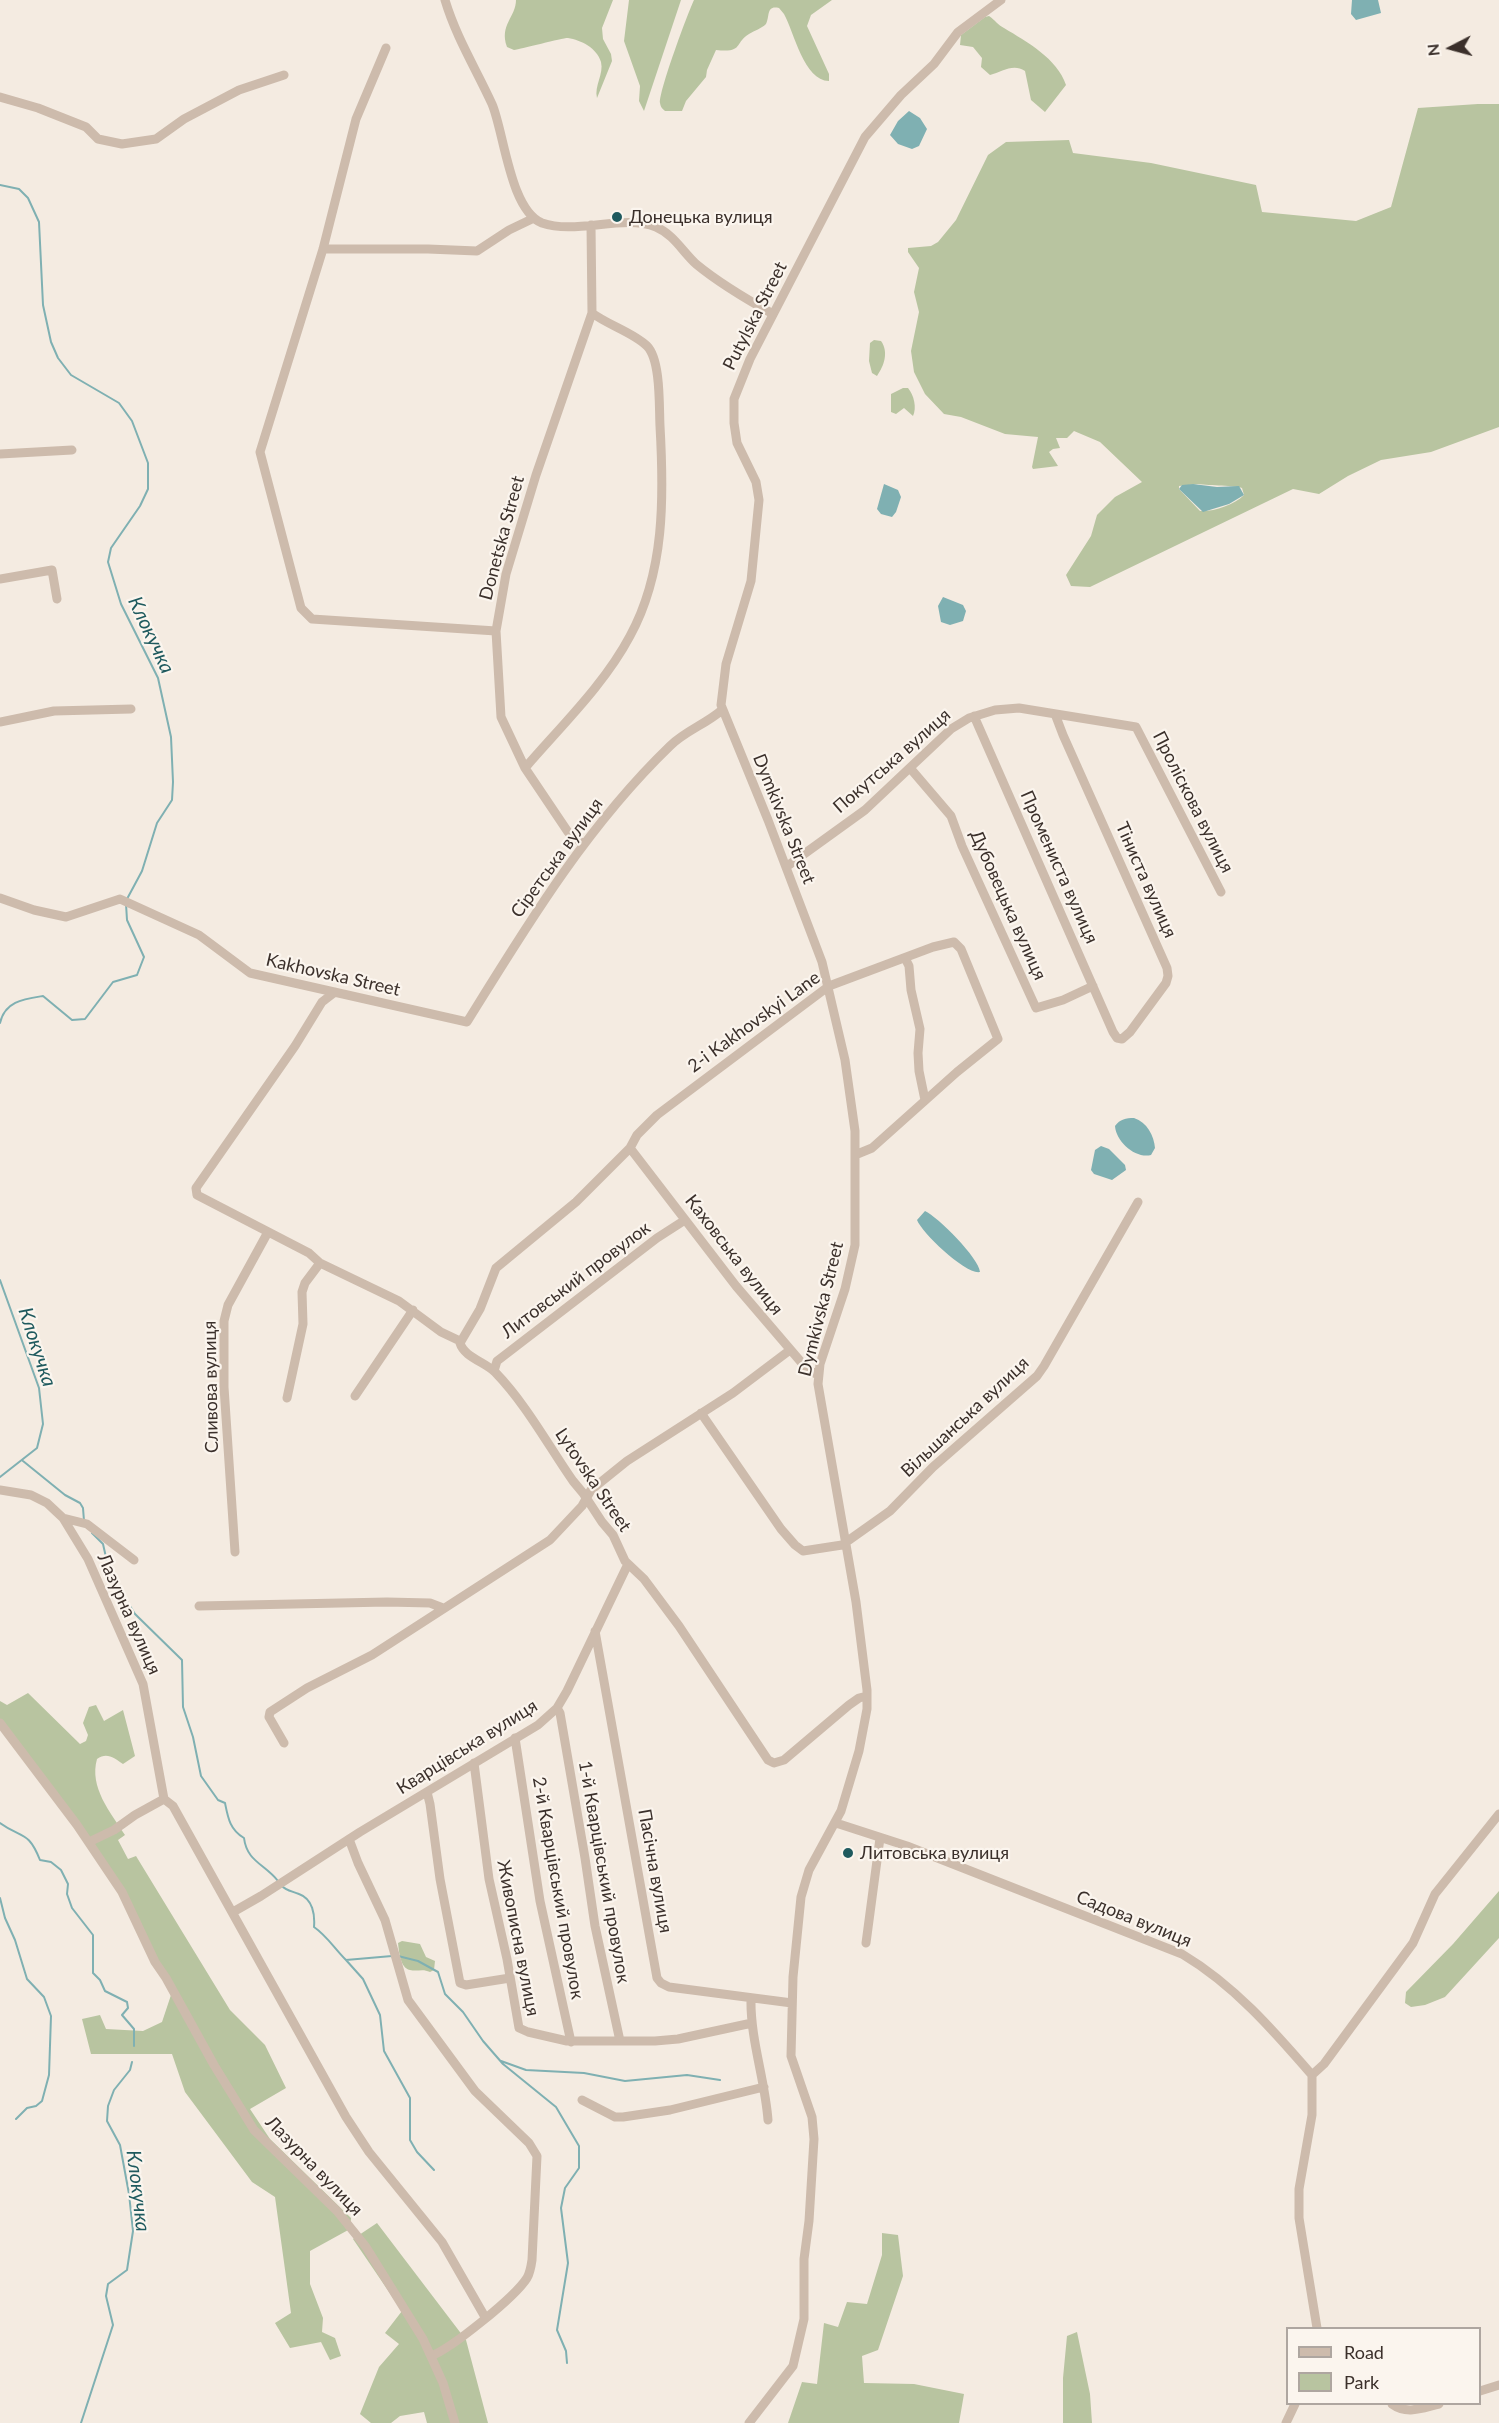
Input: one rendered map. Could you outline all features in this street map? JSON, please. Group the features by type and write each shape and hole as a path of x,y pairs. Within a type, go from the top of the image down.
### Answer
{"street":[{"path":"445,0 454,29 491,102 514,181 534,218 552,225 639,224 658,228 699,266 772,314"},
{"name":"Putylska Street","path":"722,710 721,695 726,664 751,581 759,500 756,482 737,443 734,423 735,399 746,367 865,137 901,95 938,59 958,32 1001,0"},
{"path":"386,48 356,119 323,249 260,452 301,608 312,619 496,631"},
{"path":"0,98 38,108 86,127 98,139 122,144 156,139 184,119 239,90 284,75"},
{"path":"323,249 477,251 509,230 534,218"},
{"name":"Donetska Street","path":"583,844 568,832 525,768 501,717 496,631 506,574 536,475 592,314 591,225"},
{"path":"525,768 598,683 629,638 642,611 654,571 659,543 663,484 654,361 647,346 592,314"},
{"path":"0,454 72,450"},
{"path":"0,579 52,570 57,599"},
{"name":"Покутська вулиця","path":"786,867 865,810 951,729 974,716 995,710 1015,708 1136,727"},
{"path":"0,722 54,711 131,709"},
{"name":"Сіретська вулиця","path":"467,1022 517,941 583,844 669,746 683,735 712,719 722,710"},
{"name":"Dymkivska Street","path":"722,710 786,867 829,986 848,1082 855,1155 855,1245 845,1288 818,1375 819,1403 856,1602 867,1696 866,1719 859,1751 836,1822 804,1883 792,2003 792,2059 810,2110 814,2139 809,2221 804,2259 805,2314 793,2366 749,2423"},
{"name":"Тіниста вулиця","path":"1055,714 1167,968 1166,983 1130,1032 1120,1039 1113,1032"},
{"name":"Промениста вулиця","path":"974,716 1113,1032"},
{"name":"Проліскова вулиця","path":"1136,727 1221,892"},
{"name":"Дубовецька вулиця","path":"910,768 951,816 962,846 1036,1008 1057,1002 1093,986"},
{"name":"Kakhovska Street","path":"0,898 34,910 66,917 120,899 199,935 250,973 467,1022"},
{"name":"2-i Kakhovskyi Lane","path":"630,1148 638,1134 657,1115 829,986 952,941 961,949 998,1039 926,1100"},
{"path":"855,1155 868,1150 926,1100 918,1059 920,1029 911,990 909,966 905,958"},
{"name":"Lytovska Street","path":"335,992 322,1002 295,1047 196,1188 197,1195 309,1253 320,1263 413,1310 441,1332 460,1341 460,1346 464,1350 494,1371 518,1399 573,1481 587,1497 613,1535 628,1564 640,1574 669,1612 770,1762 776,1763 787,1758 849,1705 867,1696"},
{"path":"460,1341 480,1309 496,1268 570,1208 630,1148"},
{"name":"Каховська вулиця","path":"630,1148 736,1286 790,1350 810,1371 818,1375"},
{"name":"Вільшанська вулиця","path":"846,1543 898,1504 933,1467 1040,1372 1138,1202"},
{"name":"Литовський провулок","path":"494,1371 495,1364 501,1358 657,1238 685,1220"},
{"name":"Сливова вулиця","path":"235,1552 224,1387 224,1321 228,1305 268,1232"},
{"path":"287,1398 303,1324 302,1292 305,1283 320,1263"},
{"path":"355,1396 413,1310"},
{"path":"284,1743 269,1717 270,1712 307,1688 372,1655 554,1537 582,1506 593,1488 636,1454 701,1413 790,1350"},
{"path":"701,1413 759,1499 795,1545 803,1551 846,1543"},
{"name":"Лазурна вулиця","path":"0,1490 31,1495 47,1503 63,1518 88,1560 143,1684 164,1798 179,1814 346,2117 369,2152 442,2242 485,2317"},
{"path":"63,1518 84,1522 134,1560"},
{"name":"Кварцівська вулиця","path":"233,1912 545,1720 557,1708 628,1564"},
{"path":"199,1606 387,1602 430,1603 443,1608"},
{"name":"Пасічна вулиця","path":"595,1631 657,1977 661,1983 669,1987 792,2003"},
{"name":"1-й Кварцівський провулок","path":"557,1708 560,1713 572,1779 595,1926 620,2041"},
{"name":"Лазурна вулиця","path":"0,1723 89,1842 122,1892 155,1962 248,2121 261,2138 324,2198 358,2235 413,2322 431,2356 447,2394 455,2423"},
{"name":"2-й Кварцівський провулок","path":"515,1738 540,1901 572,2042"},
{"name":"Живописна вулиця","path":"474,1763 489,1879 519,2028 572,2042 620,2041 678,2039 752,2023"},
{"path":"427,1792 440,1879 460,1983 466,1985 510,1978"},
{"path":"89,1842 114,1830 164,1798"},
{"path":"1317,2327 1299,2218 1299,2189 1312,2115 1312,2075 1324,2064 1413,1943 1435,1894 1499,1814"},
{"name":"Садова вулиця","path":"836,1822 916,1849 1182,1954 1206,1968 1264,2020 1312,2075"},
{"path":"866,1943 880,1838"},
{"path":"349,1839 385,1920 405,1994 420,2019 475,2091 530,2143 537,2156 530,2271 517,2289 485,2317 447,2348 431,2356"},
{"path":"751,1998 752,2023 768,2120"},
{"path":"582,2100 615,2116 623,2117 670,2109 764,2087"},
{"path":"1481,2390 1499,2385"},
{"path":"1286,2423 1294,2405"},
{"path":"1394,2405 1399,2409 1415,2410 1431,2405"}],"green space":[{"path":"516,0 613,0 602,28 603,39 612,61 597,98 601,62 596,53 583,43 568,38 514,50 507,47 506,27"},
{"path":"629,0 681,0 644,111 639,101 640,86 624,41"},
{"path":"694,0 832,0 811,15 807,26 829,74 829,81 820,79 806,65 784,14 775,7 770,10 766,24 744,37 735,49 716,50 706,77 686,101 682,111 665,111 660,103 664,84"},
{"path":"989,16 1040,52 1062,75 1066,85 1045,112 1031,100 1025,71 1012,68 990,75 981,67 982,58 973,47 960,45 961,35"},
{"path":"1499,104 1499,427 1431,452 1381,460 1348,476 1319,494 1293,489 1090,587 1071,586 1066,575 1091,536 1097,515 1115,497 1142,482 1100,442 1074,431 1067,438 1056,438 1060,448 1049,452 1058,466 1033,469 1038,437 1005,434 961,417 944,414 925,394 914,372 911,351 919,312 914,292 919,268 908,252 908,248 931,246 938,242 956,220 988,155 1006,142 1069,140 1073,153 1151,163 1256,185 1262,212 1356,221 1391,207 1418,108","holes":["1198,484 1239,487 1242,488 1244,495 1223,507 1200,511 1179,489 1179,486"]},
{"path":"874,340 881,341 885,350 882,368 877,376 872,373 869,361 870,343"},
{"path":"908,388 913,398 915,409 913,416 904,408 896,414 891,412 891,394"},
{"path":"28,1693 80,1744 86,1741 88,1735 83,1723 89,1707 96,1705 104,1721 123,1710 135,1756 123,1764 104,1756 97,1759 95,1769 102,1799 125,1835 118,1840 128,1859 136,1856 230,2010 265,2045 286,2088 250,2109 270,2139 351,2218 350,2229 310,2251 310,2284 323,2318 322,2332 335,2338 341,2356 330,2360 321,2342 290,2348 275,2323 291,2313 275,2197 252,2182 185,2092 172,2054 91,2054 82,2019 100,2015 106,2029 143,2031 162,2022 171,1995 109,1874 0,1727 0,1701 7,1705"},
{"path":"1499,1891 1499,1938 1445,1997 1425,2005 1411,2007 1405,2003 1406,1992 1453,1944"},
{"path":"402,1941 420,1944 426,1957 435,1961 434,1970 430,1972 407,1969 400,1955 398,1943"},
{"path":"377,2223 466,2340 488,2423 427,2423 424,2412 400,2416 391,2423 371,2423 360,2414 379,2367 399,2344 385,2333 402,2311 353,2239"},
{"path":"882,2233 898,2235 903,2276 878,2350 862,2356 864,2383 914,2384 964,2394 959,2423 788,2423 802,2382 817,2384 824,2323 838,2327 847,2302 867,2304 882,2255"},
{"path":"1077,2332 1090,2394 1092,2423 1063,2423 1063,2378 1067,2336"}],"water":[{"path":"1352,0 1378,0 1381,13 1356,20 1351,14"},
{"path":"909,111 920,118 927,129 919,146 912,149 898,144 890,135 898,121"},
{"path":"884,484 898,490 901,497 892,517 881,514 877,509"},
{"path":"1182,485 1217,487 1239,486 1244,495 1229,504 1203,512 1179,489"},
{"path":"943,597 963,605 966,611 963,621 950,625 941,622 938,606"},
{"path":"1134,1118 1143,1123 1151,1134 1155,1148 1151,1155 1145,1156 1133,1152 1116,1132 1115,1126 1119,1122"},
{"path":"1101,1146 1109,1149 1125,1165 1126,1170 1112,1180 1094,1174 1091,1170 1095,1150"},
{"path":"925,1211 957,1238 973,1257 980,1272 973,1271 955,1260 927,1234 917,1220"}],"waterway":[{"name":"Клокучка","path":"0,185 19,189 28,198 39,222 43,305 51,342 58,358 71,375 119,403 132,421 148,463 148,489 140,506 111,548 108,562 121,604 158,678 171,737 173,782 172,800 157,823 142,871 127,899"},
{"name":"Клокучка","path":"0,1023 6,1010 16,1002 43,996 72,1020 85,1019 113,982 137,975 144,957 127,920 126,904"},
{"name":"Клокучка","path":"0,1280 39,1388 43,1424 37,1448 0,1477"},
{"path":"23,1461 65,1495 80,1503 83,1508 84,1521"},
{"path":"92,1533 103,1544 110,1575 135,1614 182,1660 183,1707 193,1737 201,1776 218,1800 225,1803 230,1823 244,1838 253,1858 278,1881"},
{"name":"Клокучка","path":"0,1823 28,1839 40,1860 51,1862 61,1870 68,1884 67,1894 72,1908 93,1935 93,1973 100,1980 105,1991 127,2002 128,2008 122,2015 134,2029 134,2046"},
{"path":"281,1885 287,1890 304,1896 310,1903 314,1927 346,1960 392,1956"},
{"path":"0,1898 27,1979 44,1997 51,2016 49,2075 42,2101 36,2106 27,2108 16,2119"},
{"path":"398,1956 418,1961 438,1972 445,1994 463,2012 483,2041 503,2064 556,2107 579,2146 579,2168 565,2188 561,2208 568,2263 557,2330 566,2351 567,2363"},
{"path":"346,1960 363,1979 380,2015 384,2051 410,2098 410,2140 417,2152 434,2170"},
{"path":"501,2061 526,2070 584,2073 625,2081 687,2075 720,2080"},
{"name":"Клокучка","path":"81,2423 113,2325 106,2296 108,2284 127,2270 133,2231 120,2145 107,2121 108,2106 114,2090 130,2070 132,2062"}],"place":[{"name":"Донецька вулиця","path":"617,217"},
{"name":"Литовська вулиця","path":"848,1853"}]}
